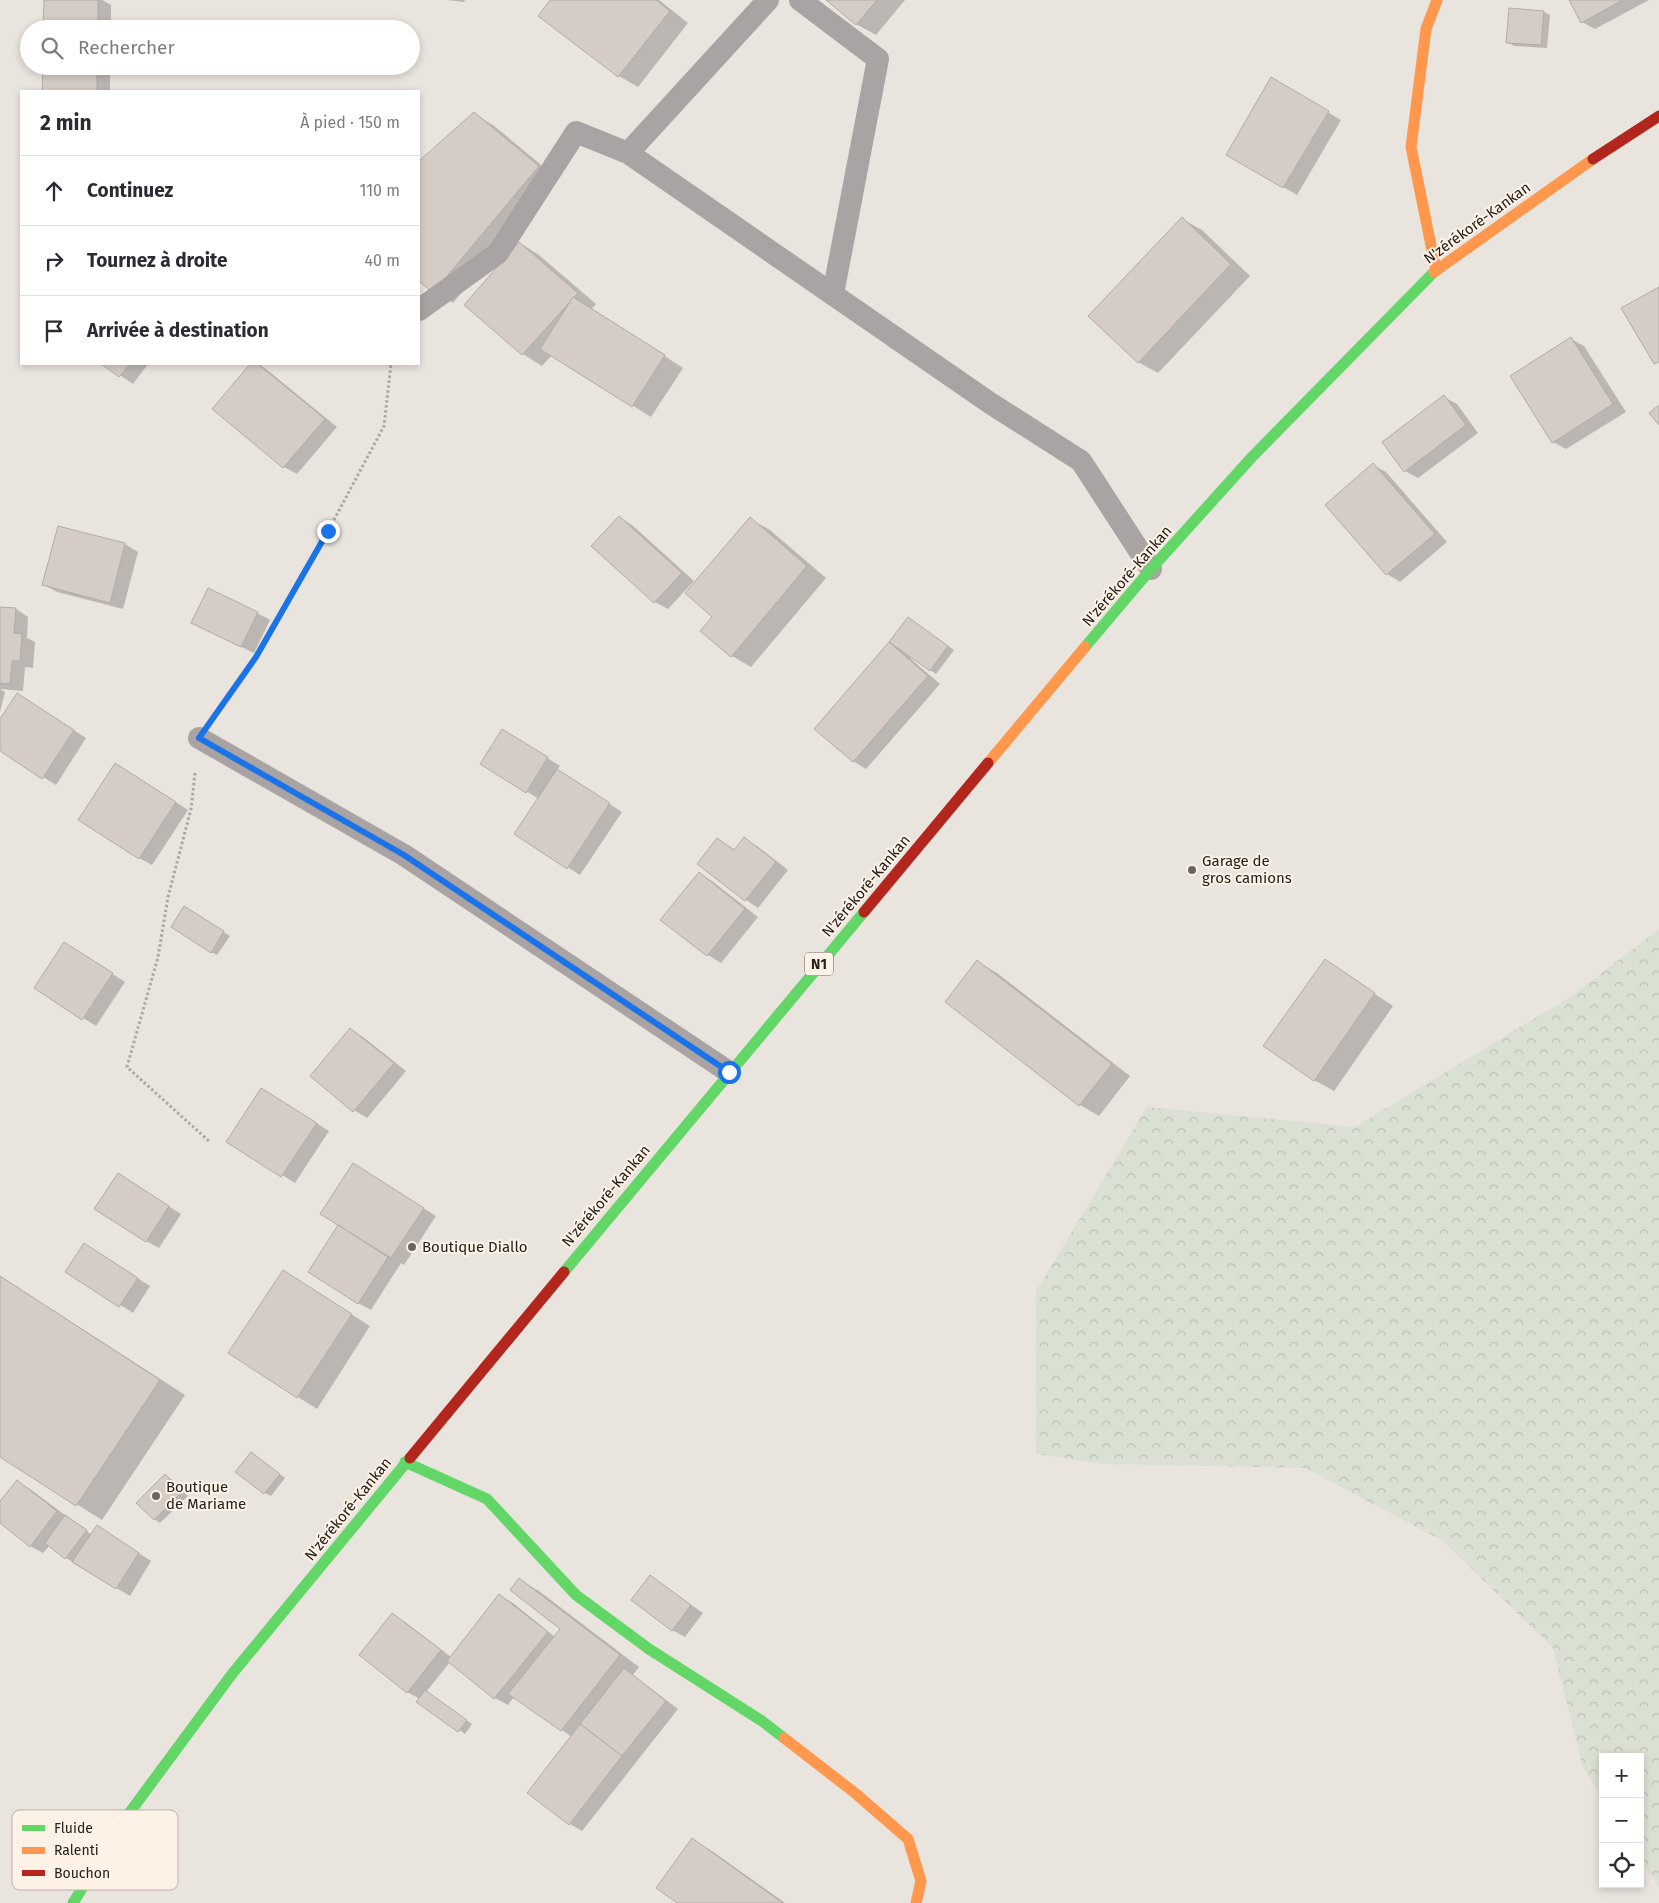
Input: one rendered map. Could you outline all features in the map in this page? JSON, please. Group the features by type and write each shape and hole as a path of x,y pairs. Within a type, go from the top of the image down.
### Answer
{"main road":[{"path":"1436,270 1411,147 1426,29 1437,0"},
{"name":"N'zérékoré-Kankan","path":"131,1810 226,1681 405,1462 1151,569 1252,457 1436,270 1588,162 1659,116"},
{"path":"405,1462 487,1499 576,1595 649,1649 762,1721 855,1793 908,1839 921,1881 916,1903"},
{"name":"N'zérékoré-Kankan","path":"73,1903 81,1890"}],"lane":[{"path":"628,153 768,0"},
{"path":"800,0 878,59 833,294"},
{"path":"420,309 498,253 576,132 628,153 990,403 1080,461 1151,569"},
{"path":"199,738 404,855 729,1072"}],"path":[{"path":"210,1142 127,1067 158,957 168,897 191,810 199,738 256,657 328,531 384,426 391,365"}],"green space":[{"path":"1659,929 1659,1888 1644,1865 1644,1753 1599,1753 1599,1793 1583,1768 1553,1648 1443,1541 1305,1468 1106,1464 1036,1454 1036,1291 1147,1107 1355,1127 1570,997"}],"building":[{"path":"44,0 98,0 98,20 43,20"},
{"path":"550,0 656,0 670,11 618,77 538,16"},
{"path":"826,0 877,0 856,25"},
{"path":"1569,0 1623,0 1581,23"},
{"path":"1509,8 1544,11 1541,45 1506,43"},
{"path":"43,75 97,75 97,90 42,90"},
{"path":"1271,77 1329,111 1283,188 1226,155"},
{"path":"474,112 539,166 433,293 420,282 420,160"},
{"path":"1182,217 1231,264 1138,363 1088,316"},
{"path":"519,242 578,293 522,355 464,305"},
{"path":"1659,287 1659,362 1654,364 1621,308"},
{"path":"573,297 665,355 632,407 540,349"},
{"path":"1571,337 1613,404 1552,443 1510,376"},
{"path":"102,365 129,365 119,377"},
{"path":"249,365 259,365 325,419 283,468 212,409"},
{"path":"1444,395 1466,425 1404,472 1382,442"},
{"path":"1659,405 1659,425 1649,413"},
{"path":"1373,463 1435,534 1386,575 1325,505"},
{"path":"619,516 682,573 654,603 591,546"},
{"path":"750,517 807,566 731,657 700,631 712,617 685,593"},
{"path":"58,526 125,543 110,603 42,585"},
{"path":"208,588 258,612 241,647 191,623"},
{"path":"0,607 16,608 14,633 22,634 20,661 12,661 10,684 0,683"},
{"path":"908,617 948,646 930,671 889,642"},
{"path":"889,642 928,676 853,762 814,729"},
{"path":"17,693 74,730 42,779 0,751 0,719"},
{"path":"502,729 548,757 526,793 480,764"},
{"path":"115,763 176,802 139,859 78,820"},
{"path":"557,769 610,803 567,869 514,834"},
{"path":"744,837 776,862 745,901 697,864 717,838 734,850"},
{"path":"699,872 745,909 707,956 660,920"},
{"path":"184,906 224,931 211,953 171,927"},
{"path":"64,942 113,973 82,1020 34,988"},
{"path":"1325,959 1375,993 1314,1081 1263,1046"},
{"path":"977,960 1112,1064 1079,1106 945,1002"},
{"path":"350,1028 394,1063 353,1112 310,1076"},
{"path":"261,1088 317,1123 281,1177 226,1142"},
{"path":"353,1163 424,1208 391,1258 320,1214"},
{"path":"118,1173 169,1206 146,1242 94,1209"},
{"path":"338,1225 388,1257 358,1304 308,1272"},
{"path":"84,1243 138,1278 119,1307 65,1272"},
{"path":"283,1270 352,1314 297,1398 228,1353"},
{"path":"0,1276 160,1380 76,1506 0,1457"},
{"path":"251,1452 280,1474 264,1494 235,1472"},
{"path":"165,1474 182,1492 154,1520 136,1503"},
{"path":"17,1480 57,1511 30,1547 0,1523 0,1501"},
{"path":"65,1515 87,1530 65,1559 45,1543"},
{"path":"97,1525 139,1553 116,1589 72,1562"},
{"path":"650,1575 691,1605 672,1631 631,1600"},
{"path":"519,1578 620,1655 561,1731 508,1694 560,1629 510,1590"},
{"path":"499,1594 548,1632 494,1699 447,1661"},
{"path":"392,1613 441,1650 407,1693 359,1655"},
{"path":"624,1668 666,1701 622,1756 580,1724"},
{"path":"425,1690 467,1720 458,1732 416,1702"},
{"path":"580,1724 622,1756 569,1825 527,1793"},
{"path":"692,1838 783,1903 677,1903 656,1888"}],"traffic: fast":[{"path":"1085,647 1151,569 1252,457 1434,272"},
{"path":"564,1272 864,912"},
{"path":"131,1810 232,1674 410,1458"},
{"path":"405,1462 487,1499 576,1595 649,1649 762,1721 784,1738"},
{"path":"73,1903 81,1890"}],"traffic: slow":[{"path":"1436,270 1411,147 1426,29 1437,0"},
{"path":"1434,272 1593,159"},
{"path":"988,763 1085,647"},
{"path":"784,1738 855,1793 908,1839 921,1881 916,1903"}],"traffic: jam":[{"path":"1593,159 1659,116"},
{"path":"864,912 988,763"},
{"path":"410,1458 564,1272"}],"place":[{"name":"Garage de gros camions","path":"1192,870"},
{"name":"Boutique Diallo","path":"412,1247"},
{"name":"Boutique de Mariame","path":"156,1496"}],"route":[{"path":"328,531 256,657 199,738 404,855 729,1072"}]}
